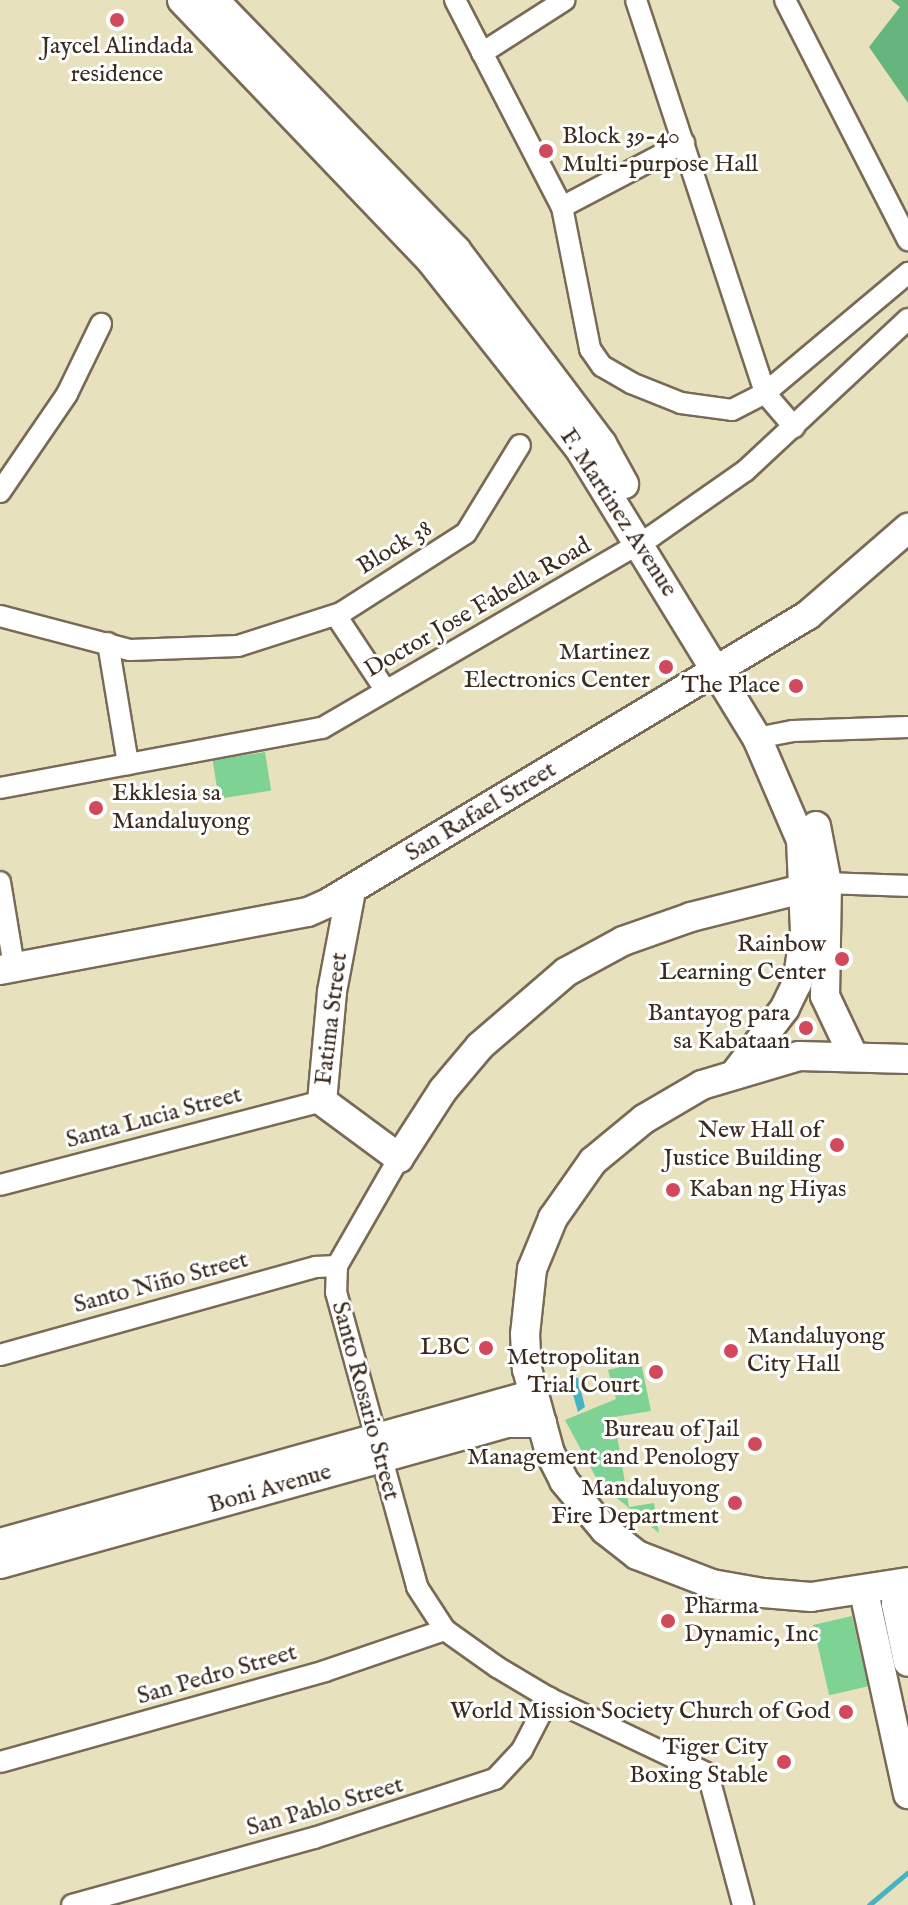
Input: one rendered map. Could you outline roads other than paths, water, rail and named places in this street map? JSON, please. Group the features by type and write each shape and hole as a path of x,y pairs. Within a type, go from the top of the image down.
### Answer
{"main road":[{"name":"F. Martinez Avenue","path":"182,0 432,262 581,451 646,540 725,664 766,735 817,886 825,996 852,1053"},
{"name":"F. Martinez Avenue","path":"214,0 456,250 602,444 646,540"},
{"name":"San Rafael Street","path":"7,968 308,912 351,891 808,615 897,550 908,528"},
{"name":"F. Martinez Avenue","path":"737,1071 777,1019 797,983 817,886"},
{"name":"Santo Rosario Street","path":"399,1158 443,1090 480,1046 566,972 623,941 691,917 817,886"},
{"name":"Fatima Street","path":"351,891 332,992 322,1101 399,1158"},
{"path":"906,1583 864,1592 811,1597 763,1593 712,1584 637,1555 605,1530 570,1490 550,1453 527,1369 526,1303 540,1241 553,1218 593,1161 644,1119 737,1071 799,1056 852,1053 908,1059"},
{"name":"Boni Avenue","path":"0,1564 376,1448 534,1394"},
{"name":"Boni Avenue","path":"0,1543 376,1448 507,1423 542,1423"},
{"path":"906,1583 896,1604 908,1662"},
{"path":"864,1592 908,1794"}],"street":[{"path":"455,0 562,207 590,349 602,366 681,403 725,412 765,393 908,273"},
{"path":"482,53 565,0"},
{"path":"636,0 765,393 794,427"},
{"path":"785,0 908,240"},
{"path":"562,207 684,143"},
{"name":"Doctor Jose Fabella Road","path":"0,788 322,728 646,540 745,471 908,319"},
{"path":"0,492 67,394 101,324"},
{"name":"Block 38","path":"0,616 130,650 238,646 341,613 466,533 520,445"},
{"path":"341,613 339,620 386,691"},
{"path":"108,643 128,764"},
{"path":"766,735 908,727"},
{"path":"0,882 7,968"},
{"name":"Santo Rosario Street","path":"817,886 908,886"},
{"name":"Santa Lucia Street","path":"0,1185 322,1101"},
{"name":"Santo Rosario Street","path":"399,1158 337,1266 341,1319 417,1587 445,1630 549,1698 708,1774 743,1905"},
{"name":"Santo Niño Street","path":"0,1355 316,1267 337,1266"},
{"name":"San Pedro Street","path":"0,1762 325,1671 445,1630"},
{"name":"San Pablo Street","path":"72,1905 314,1838 495,1779 522,1750 549,1698"}],"water":[{"path":"568,1377 578,1378 585,1407 578,1412"}],"waterway":[{"path":"869,1905 907,1873"}],"place":[{"name":"Jaycel Alindada residence","path":"117,20"},
{"name":"Block 39-40 Multi-purpose Hall","path":"546,151"},
{"name":"Martinez Electronics Center","path":"666,667"},
{"name":"The Place","path":"796,686"},
{"name":"Ekklesia sa Mandaluyong","path":"96,808"},
{"name":"Rainbow Learning Center","path":"842,959"},
{"name":"Bantayog para sa Kabataan","path":"806,1028"},
{"name":"New Hall of Justice Building","path":"837,1145"},
{"name":"Kaban ng Hiyas","path":"673,1190"},
{"name":"LBC","path":"486,1348"},
{"name":"Mandaluyong City Hall","path":"731,1351"},
{"name":"Metropolitan Trial Court","path":"656,1372"},
{"name":"Bureau of Jail Management and Penology","path":"755,1444"},
{"name":"Mandaluyong Fire Department","path":"735,1503"},
{"name":"Pharma Dynamic, Inc","path":"668,1621"},
{"name":"World Mission Society Church of God","path":"846,1712"},
{"name":"Tiger City Boxing Stable","path":"784,1762"}]}
